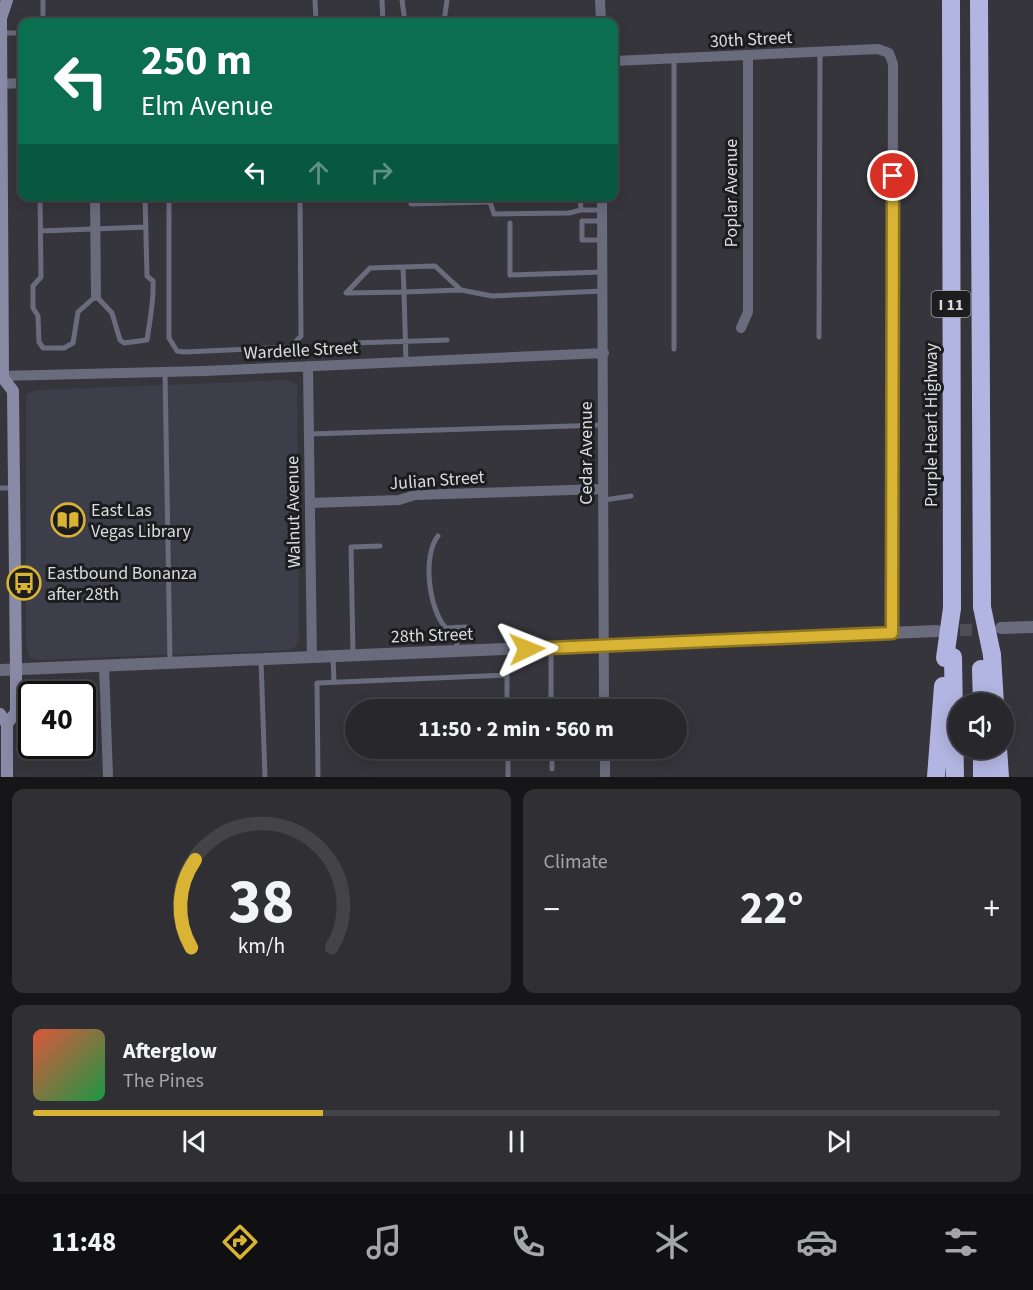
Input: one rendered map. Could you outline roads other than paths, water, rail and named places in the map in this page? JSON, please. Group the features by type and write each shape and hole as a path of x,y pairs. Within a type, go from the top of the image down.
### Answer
{"highway":[{"name":"Purple Heart Highway","path":"949,657 952,608 951,0"},
{"name":"I 11","path":"979,0 982,608 986,655 983,693"},
{"path":"986,655 993,693"},
{"path":"936,777 949,657"},
{"path":"949,657 955,777"},
{"path":"982,759 982,777"},
{"path":"999,759 1000,777"}],"main road":[{"path":"5,770 2,721 16,712 13,391 1,379 0,17 7,0"}],"street":[{"path":"600,0 601,18"},
{"name":"30th Street","path":"618,61 878,49 889,53 893,64 892,633"},
{"name":"Poplar Avenue","path":"741,328 748,312 748,56"},
{"path":"1,86 18,84"},
{"path":"95,201 96,296"},
{"name":"Cedar Avenue","path":"602,201 604,699"},
{"name":"Wardelle Street","path":"1,379 604,353"},
{"name":"Walnut Avenue","path":"308,366 312,658"},
{"name":"Julian Street","path":"310,503 399,500 416,495 602,495"},
{"path":"1001,628 1033,627"},
{"name":"28th Street","path":"0,670 937,631"},
{"path":"104,666 108,777"},
{"path":"605,759 605,777"}],"lane":[{"path":"43,0 43,18"},
{"path":"315,0 316,18"},
{"path":"382,0 383,18"},
{"path":"402,0 404,18"},
{"path":"445,18 447,0"},
{"path":"1,33 18,33"},
{"path":"819,337 820,52"},
{"path":"674,59 674,349"},
{"path":"40,201 41,277 33,286 33,308 38,316 39,342 43,348 64,348 73,343 78,312 96,296 112,313 120,340 124,343 147,340 151,326 151,309 154,304 153,281 147,276 145,201"},
{"path":"169,201 169,338 177,351 184,352 291,347 297,344 301,336 300,201"},
{"path":"411,201 411,204 457,201"},
{"path":"489,201 494,214 569,213 581,210 602,216"},
{"path":"580,201 581,210"},
{"path":"602,216 582,221 582,240 603,240"},
{"path":"510,224 510,275 603,272"},
{"path":"40,231 95,227 146,227"},
{"path":"461,290 435,266 370,268 346,293 461,290 492,296 603,291"},
{"path":"403,267 406,362"},
{"path":"353,343 447,340"},
{"path":"165,372 170,663"},
{"path":"309,434 603,425"},
{"path":"0,488 14,488"},
{"path":"602,495 631,496"},
{"path":"438,536 432,545 430,565 432,603 446,628 466,627"},
{"path":"353,656 351,547 380,546"},
{"path":"456,627 457,652"},
{"path":"551,648 551,699"},
{"path":"333,657 334,682"},
{"path":"261,660 265,777"},
{"path":"318,777 317,683 507,675 507,699"},
{"path":"508,759 508,777"},
{"path":"552,759 552,768"}],"tunnel":[{"path":"942,631 994,629"}],"place":[{"name":"East Las Vegas Library","path":"68,520"},
{"name":"Eastbound Bonanza after 28th","path":"24,583"}]}
